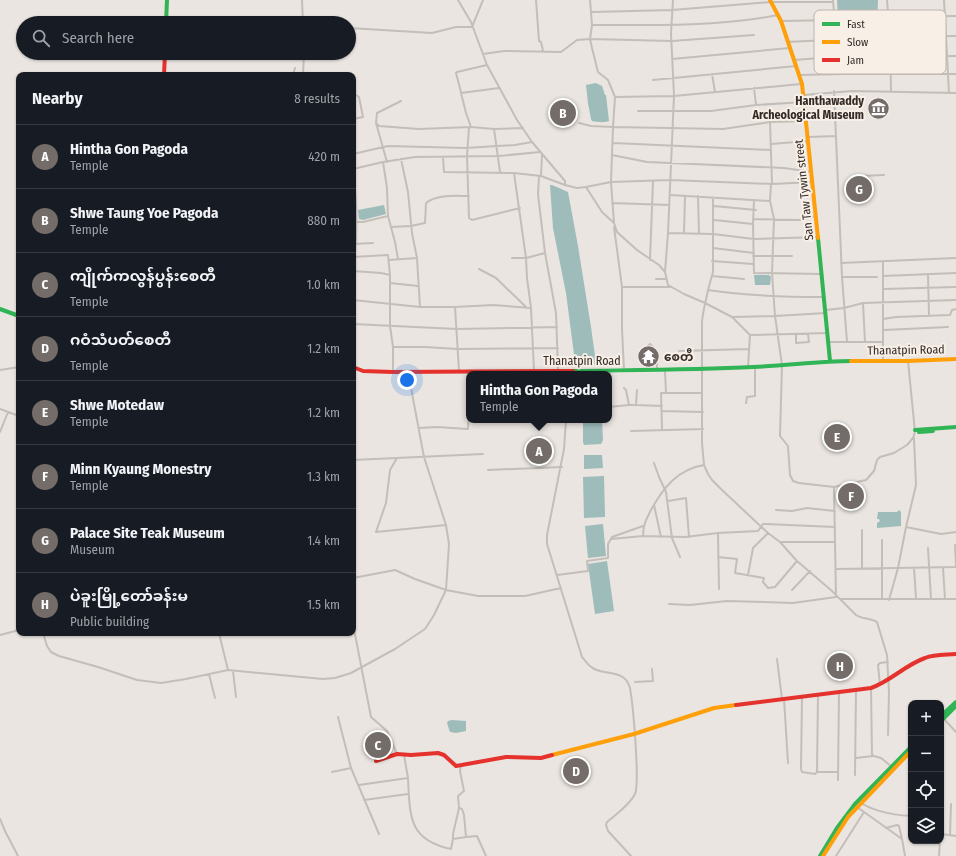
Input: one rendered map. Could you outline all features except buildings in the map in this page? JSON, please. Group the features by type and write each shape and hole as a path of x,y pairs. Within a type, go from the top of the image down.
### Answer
{"main road":[{"path":"166,16 167,0"},
{"name":"San Taw Tywin street","path":"771,1 781,21 802,84 804,95 823,274 830,360"},
{"path":"164,72 165,60"},
{"path":"0,309 16,315"},
{"name":"Thanatpin Road","path":"612,371 755,367 830,360 908,361 956,359"},
{"name":"Thanatpin Road","path":"356,368 362,371 393,372 558,371"},
{"path":"915,431 955,428"},
{"path":"376,761 397,754 424,754 438,752 444,755 456,766 506,757 541,758 634,734 714,708 871,688 888,682 923,658 956,654"},
{"path":"944,716 956,702"},
{"path":"944,716 956,706"},
{"path":"822,856 837,828 908,750"},
{"path":"893,768 908,754"}],"street":[{"path":"302,0 303,16"},
{"path":"472,27 483,0"},
{"path":"536,0 539,41 541,42 543,51"},
{"path":"590,0 592,12 590,38 598,72 608,80 615,97 611,182 614,223 622,287 624,370"},
{"path":"673,0 672,59 674,96 665,272 667,284 684,294 732,317 750,335 827,333"},
{"path":"944,0 945,10"},
{"path":"458,1 472,27 487,65 499,88 532,142 565,185"},
{"path":"592,12 672,10 771,1 833,1"},
{"path":"592,25 672,25 750,20 778,15"},
{"path":"781,21 814,20"},
{"path":"356,28 432,33 456,27 472,27"},
{"path":"483,54 504,50 561,52 577,40 590,38 672,41 754,35"},
{"path":"949,93 946,36 956,36"},
{"path":"787,42 814,40"},
{"path":"672,59 790,48"},
{"path":"947,56 956,56"},
{"path":"794,60 814,58"},
{"path":"303,72 304,60"},
{"path":"487,65 456,73 470,127 467,156 469,218 472,220 520,208"},
{"path":"653,80 796,66"},
{"path":"293,72 294,68"},
{"path":"712,74 715,92"},
{"path":"891,74 891,91"},
{"path":"799,75 956,74"},
{"path":"615,97 674,96 802,84"},
{"path":"461,93 499,88"},
{"path":"754,88 756,105"},
{"path":"804,95 834,92 891,91 956,93"},
{"path":"834,92 841,263 847,342"},
{"path":"356,96 359,98 363,117 356,118"},
{"path":"387,162 376,123 377,113 401,101"},
{"path":"638,111 711,111 756,105 805,102"},
{"path":"579,123 592,126 614,127 723,129 770,122 836,118"},
{"path":"770,122 772,167 770,201 774,219 772,273 777,335 782,365 780,436 788,446 790,475 793,481 799,483 834,487 866,480 871,476 877,460 880,457 894,453 907,445 914,438"},
{"path":"376,123 379,126 419,129 470,127 494,129 523,128"},
{"path":"494,129 500,172"},
{"path":"771,144 836,136"},
{"path":"356,153 388,146 468,148 532,142"},
{"path":"613,143 671,146 717,146 771,150"},
{"path":"356,168 415,157 498,156 541,153"},
{"path":"541,153 538,194 545,253 554,300 557,327 558,371"},
{"path":"612,155 647,162 772,167 812,172"},
{"path":"443,157 444,172 500,172 540,176 577,188 611,182 670,180 772,184 813,182"},
{"path":"401,159 408,192 411,226 417,258 420,307"},
{"path":"383,162 387,188 388,216 398,259"},
{"path":"514,173 526,258 531,308 534,371"},
{"path":"860,176 884,175"},
{"path":"650,260 653,181"},
{"path":"586,187 602,212 614,223 617,232 637,250 659,265 665,272"},
{"path":"670,195 770,201"},
{"path":"391,227 411,226 425,223 426,203 437,197 469,196"},
{"path":"684,233 685,196"},
{"path":"698,196 699,234"},
{"path":"713,197 714,220 712,276 703,307 701,351 702,443 704,464 712,480 832,591 836,597 860,618 872,619 877,622 888,662 888,735"},
{"path":"754,200 754,273 823,274"},
{"path":"612,203 669,205"},
{"path":"714,206 755,210"},
{"path":"753,219 800,220 816,215"},
{"path":"356,222 363,222 388,216"},
{"path":"714,220 753,224"},
{"path":"668,233 713,234 754,239 819,236"},
{"path":"356,244 373,243"},
{"path":"713,248 754,253"},
{"path":"512,258 526,258 545,253"},
{"path":"356,257 387,254 389,260 390,326 393,347 393,372"},
{"path":"753,256 792,256"},
{"path":"389,260 417,258"},
{"path":"841,263 956,258"},
{"path":"712,261 753,264"},
{"path":"883,261 883,361"},
{"path":"479,270 496,278 527,308"},
{"path":"356,271 390,275"},
{"path":"883,276 956,273"},
{"path":"928,274 929,315"},
{"path":"712,276 744,279"},
{"path":"842,277 877,276"},
{"path":"656,279 666,279"},
{"path":"390,283 418,286"},
{"path":"622,287 672,287"},
{"path":"883,289 956,287"},
{"path":"708,290 774,297 824,297"},
{"path":"356,300 367,300 390,305 420,307 493,305 531,308"},
{"path":"732,317 775,316 826,311 863,303 956,300"},
{"path":"863,303 865,342"},
{"path":"455,307 459,371"},
{"path":"883,319 896,316 950,315 952,310 956,309"},
{"path":"356,324 457,329 557,327"},
{"path":"883,330 948,327"},
{"path":"796,334 796,342 809,342 808,334"},
{"path":"748,367 750,335"},
{"path":"828,342 883,342"},
{"path":"647,347 650,344 657,351 657,370"},
{"path":"393,347 457,349 558,348"},
{"path":"679,352 749,350"},
{"path":"889,600 898,568 916,485 915,431 908,361"},
{"path":"0,370 16,367"},
{"path":"746,403 747,397 755,396 755,367"},
{"path":"665,370 666,393"},
{"path":"44,636 50,652 59,656 137,680 161,683 228,670 323,679 335,678 351,673 395,649 425,629 434,615 446,590 449,544 446,525 424,457 408,372"},
{"path":"624,388 626,390 630,405"},
{"path":"636,390 636,405"},
{"path":"662,429 661,393 702,392"},
{"path":"612,407 630,405 662,406"},
{"path":"0,409 16,415"},
{"path":"0,432 8,412"},
{"path":"662,412 702,412"},
{"path":"419,428 468,428 468,423"},
{"path":"566,423 562,467 547,535 547,544 582,657 597,671 618,674 624,677 629,686 634,734 637,781 636,789 630,802 607,822 606,825 608,831 631,856"},
{"path":"632,431 703,429"},
{"path":"356,460 483,454"},
{"path":"397,458 390,470 386,503 376,532 446,525"},
{"path":"654,462 666,492 672,537 680,557"},
{"path":"643,536 643,526 664,488 678,475 704,464"},
{"path":"488,470 562,467"},
{"path":"834,487 836,597"},
{"path":"668,501 686,498 689,537"},
{"path":"654,504 661,537"},
{"path":"776,510 807,508 835,512"},
{"path":"611,539 643,536 689,537 718,533 754,532 758,531 763,524 835,527"},
{"path":"557,576 588,571 587,560 608,558 608,544 612,537 643,526"},
{"path":"906,527 941,534 956,532"},
{"path":"862,530 862,569"},
{"path":"718,533 719,589"},
{"path":"748,575 753,548 768,533"},
{"path":"882,540 882,599"},
{"path":"780,542 835,542"},
{"path":"836,569 956,567 955,545"},
{"path":"928,548 930,600"},
{"path":"718,557 736,559 735,573 764,578 763,582 768,588 775,587 798,561"},
{"path":"914,568 916,598"},
{"path":"943,568 945,599"},
{"path":"356,577 395,570 446,590 478,596 525,596 561,588"},
{"path":"792,590 810,571"},
{"path":"669,604 696,604 727,601 793,603 836,597"},
{"path":"840,599 956,599"},
{"path":"0,635 16,631"},
{"path":"220,636 228,670"},
{"path":"356,636 371,717 387,731 397,754"},
{"path":"777,659 783,699 788,763"},
{"path":"880,685 878,665 880,663 888,662"},
{"path":"629,686 635,682 653,681 652,669"},
{"path":"233,671 236,697"},
{"path":"209,674 215,698"},
{"path":"871,688 873,756"},
{"path":"855,775 856,690"},
{"path":"838,780 839,692"},
{"path":"817,772 818,695"},
{"path":"802,697 802,772 815,774 817,772 838,772"},
{"path":"338,717 351,768 379,834"},
{"path":"944,720 956,732"},
{"path":"404,754 412,818 417,832 428,841 438,846 451,849 453,839 452,834 459,808 458,796 464,791 460,771 461,765"},
{"path":"856,758 873,756 881,758 893,768"},
{"path":"332,772 351,768"},
{"path":"359,785 408,778"},
{"path":"364,800 409,794"},
{"path":"859,804 864,812 902,839"},
{"path":"859,804 890,813 908,816"},
{"path":"950,835 951,804"},
{"path":"459,808 462,809 464,815 466,837"},
{"path":"836,856 864,812"},
{"path":"0,819 18,856"},
{"path":"886,828 897,825 899,826 905,856"},
{"path":"944,834 956,836"},
{"path":"453,839 477,836 486,856"},
{"path":"939,856 940,844"}],"water":[{"path":"837,0 878,0 878,10 837,10"},
{"path":"596,83 602,86 606,95 609,121 598,122 592,121 591,119 586,85"},
{"path":"550,185 568,192 591,327 596,363 594,365 580,365 575,362 566,293 553,228"},
{"path":"384,205 386,214 363,220 359,219 358,210"},
{"path":"754,275 769,275 771,277 770,285 755,285"},
{"path":"583,423 602,423 603,440 601,444 584,445"},
{"path":"584,455 602,455 603,468 584,469"},
{"path":"604,476 605,517 584,518 583,477"},
{"path":"899,510 901,512 901,526 877,528 877,523 880,521 877,519 878,512 897,512"},
{"path":"603,524 606,556 588,558 585,526"},
{"path":"607,561 614,611 595,614 588,564"},
{"path":"448,721 466,721 466,731 456,733 450,732 447,723"}],"traffic: fast":[{"path":"166,16 167,0"},
{"path":"818,238 830,361"},
{"path":"0,309 16,315"},
{"path":"573,371 730,368 851,361"},
{"path":"915,430 956,427"},
{"path":"919,432 933,431"},
{"path":"944,713 956,702"},
{"path":"944,718 956,706"},
{"path":"820,856 837,828 855,804 908,750"}],"traffic: slow":[{"path":"770,0 781,21 802,84 818,238"},
{"path":"851,361 956,359"},
{"path":"552,755 634,734 714,708 736,705"},
{"path":"823,856 848,817 908,754"}],"traffic: jam":[{"path":"164,72 165,60"},
{"path":"356,368 363,371 393,372 466,372"},
{"path":"736,705 871,688 925,658 937,655 956,654"},
{"path":"376,761 397,754 411,755 438,753 444,755 456,766 506,757 541,758 552,755"}],"place":[{"name":"Hanthawaddy Archeological Museum","path":"879,108"},
{"name":"Shwe Taung Yoe Pagoda","path":"563,113"},
{"name":"Palace Site Teak Museum","path":"859,189"},
{"name":"စေတီ","path":"648,357"},
{"name":"Shwe Motedaw","path":"837,437"},
{"name":"Hintha Gon Pagoda","path":"539,451"},
{"name":"Minn Kyaung Monestry","path":"851,496"},
{"name":"ပဲခူးမြို့တော်ခန်းမ","path":"840,666"},
{"name":"ကျိုက်ကလွန်ပွန်းစေတီ","path":"378,745"},
{"name":"ဂဝံသံပတ်စေတီ","path":"576,771"}]}
